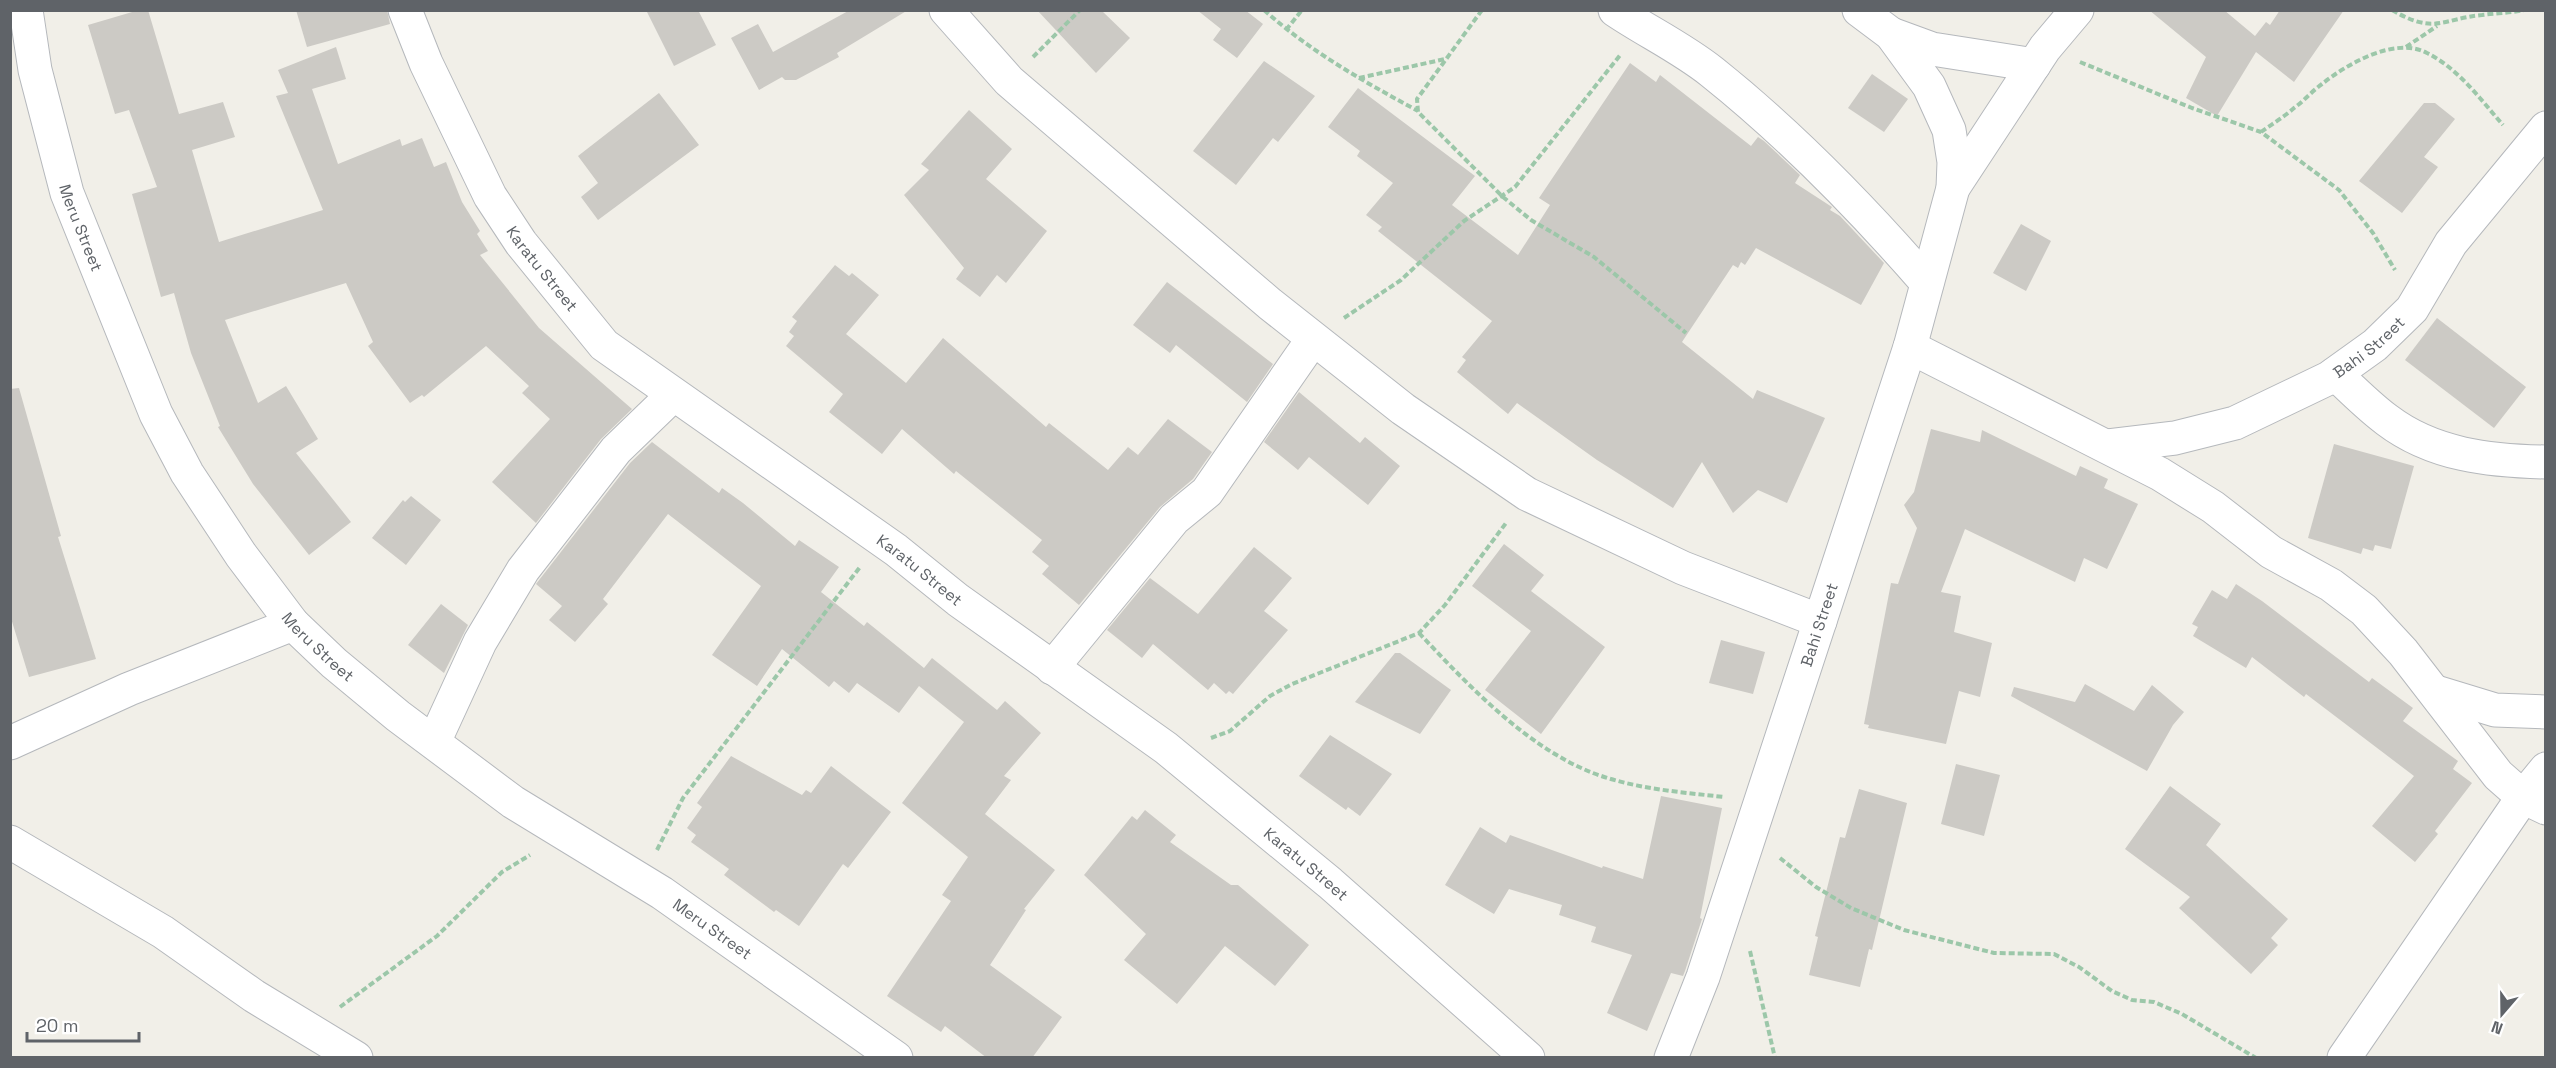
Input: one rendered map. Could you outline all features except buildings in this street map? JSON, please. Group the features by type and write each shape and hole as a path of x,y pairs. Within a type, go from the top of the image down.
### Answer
{"street":[{"name":"Meru Street","path":"26,10 35,70 68,193 156,414 187,473 241,555 293,624 334,663 513,802 645,883 896,1058"},
{"name":"Karatu Street","path":"405,10 426,63 490,196 521,243 604,345 881,540 1052,668 1166,748 1330,883 1528,1058"},
{"path":"946,10 1009,81 1313,339 1403,410 1527,495 1683,568 1820,621"},
{"path":"1859,10 1892,34 1932,49 2040,57"},
{"name":"Bahi Street","path":"1953,188 2040,57 2077,10"},
{"path":"1626,18 1710,70 1797,144 1861,208 1928,283"},
{"name":"Bahi Street","path":"1671,1058 1703,977 1910,346 1953,188 1954,162 1949,130 1929,86 1892,34"},
{"name":"Bahi Street","path":"2108,446 2175,438 2235,423 2260,413 2335,374 2375,345 2412,309 2451,243 2535,139"},
{"path":"1052,668 1174,519 1207,492 1313,339"},
{"path":"1910,346 2108,446 2213,507 2271,552 2331,585 2364,610 2436,692 2477,750 2510,787 2534,802"},
{"path":"2335,374 2386,420 2414,437 2457,453 2491,460 2546,462"},
{"path":"434,742 480,642 523,570 616,450 673,395"},
{"path":"10,743 129,689 293,624"},
{"path":"2436,692 2495,710 2546,712"},
{"path":"2344,1058 2534,802 2546,769"},
{"path":"10,842 163,932 208,965 356,1058"}],"path":[{"path":"1009,81 1080,10"},
{"path":"1264,10 1286,30 1358,78 1418,112 1503,198 1531,220 1594,257 1686,333"},
{"path":"1286,30 1302,10"},
{"path":"1418,112 1417,99 1482,10"},
{"path":"2392,10 2419,22 2438,26"},
{"path":"2405,48 2438,26 2481,15 2524,10"},
{"path":"1313,339 1401,280 1464,221 1503,198 1615,65 1626,18"},
{"path":"2260,132 2295,108 2340,70 2386,51 2405,48 2426,52 2535,139"},
{"path":"2040,57 2260,132 2339,190 2378,242 2394,268 2412,309"},
{"path":"1358,78 1446,58"},
{"path":"1166,748 1230,731 1270,696 1293,684 1419,633 1445,604 1527,495"},
{"path":"645,883 661,838 683,798 881,540"},
{"path":"1419,633 1470,687 1535,740 1592,772 1644,787 1760,802"},
{"path":"1750,833 1816,887 1851,909 1904,930 1994,953 2054,954 2079,967 2112,991 2132,1000 2154,1002 2182,1014 2256,1058"},
{"path":"307,1029 398,967 437,936 510,867 525,856 579,842"},
{"path":"1748,941 1775,1058"}]}
